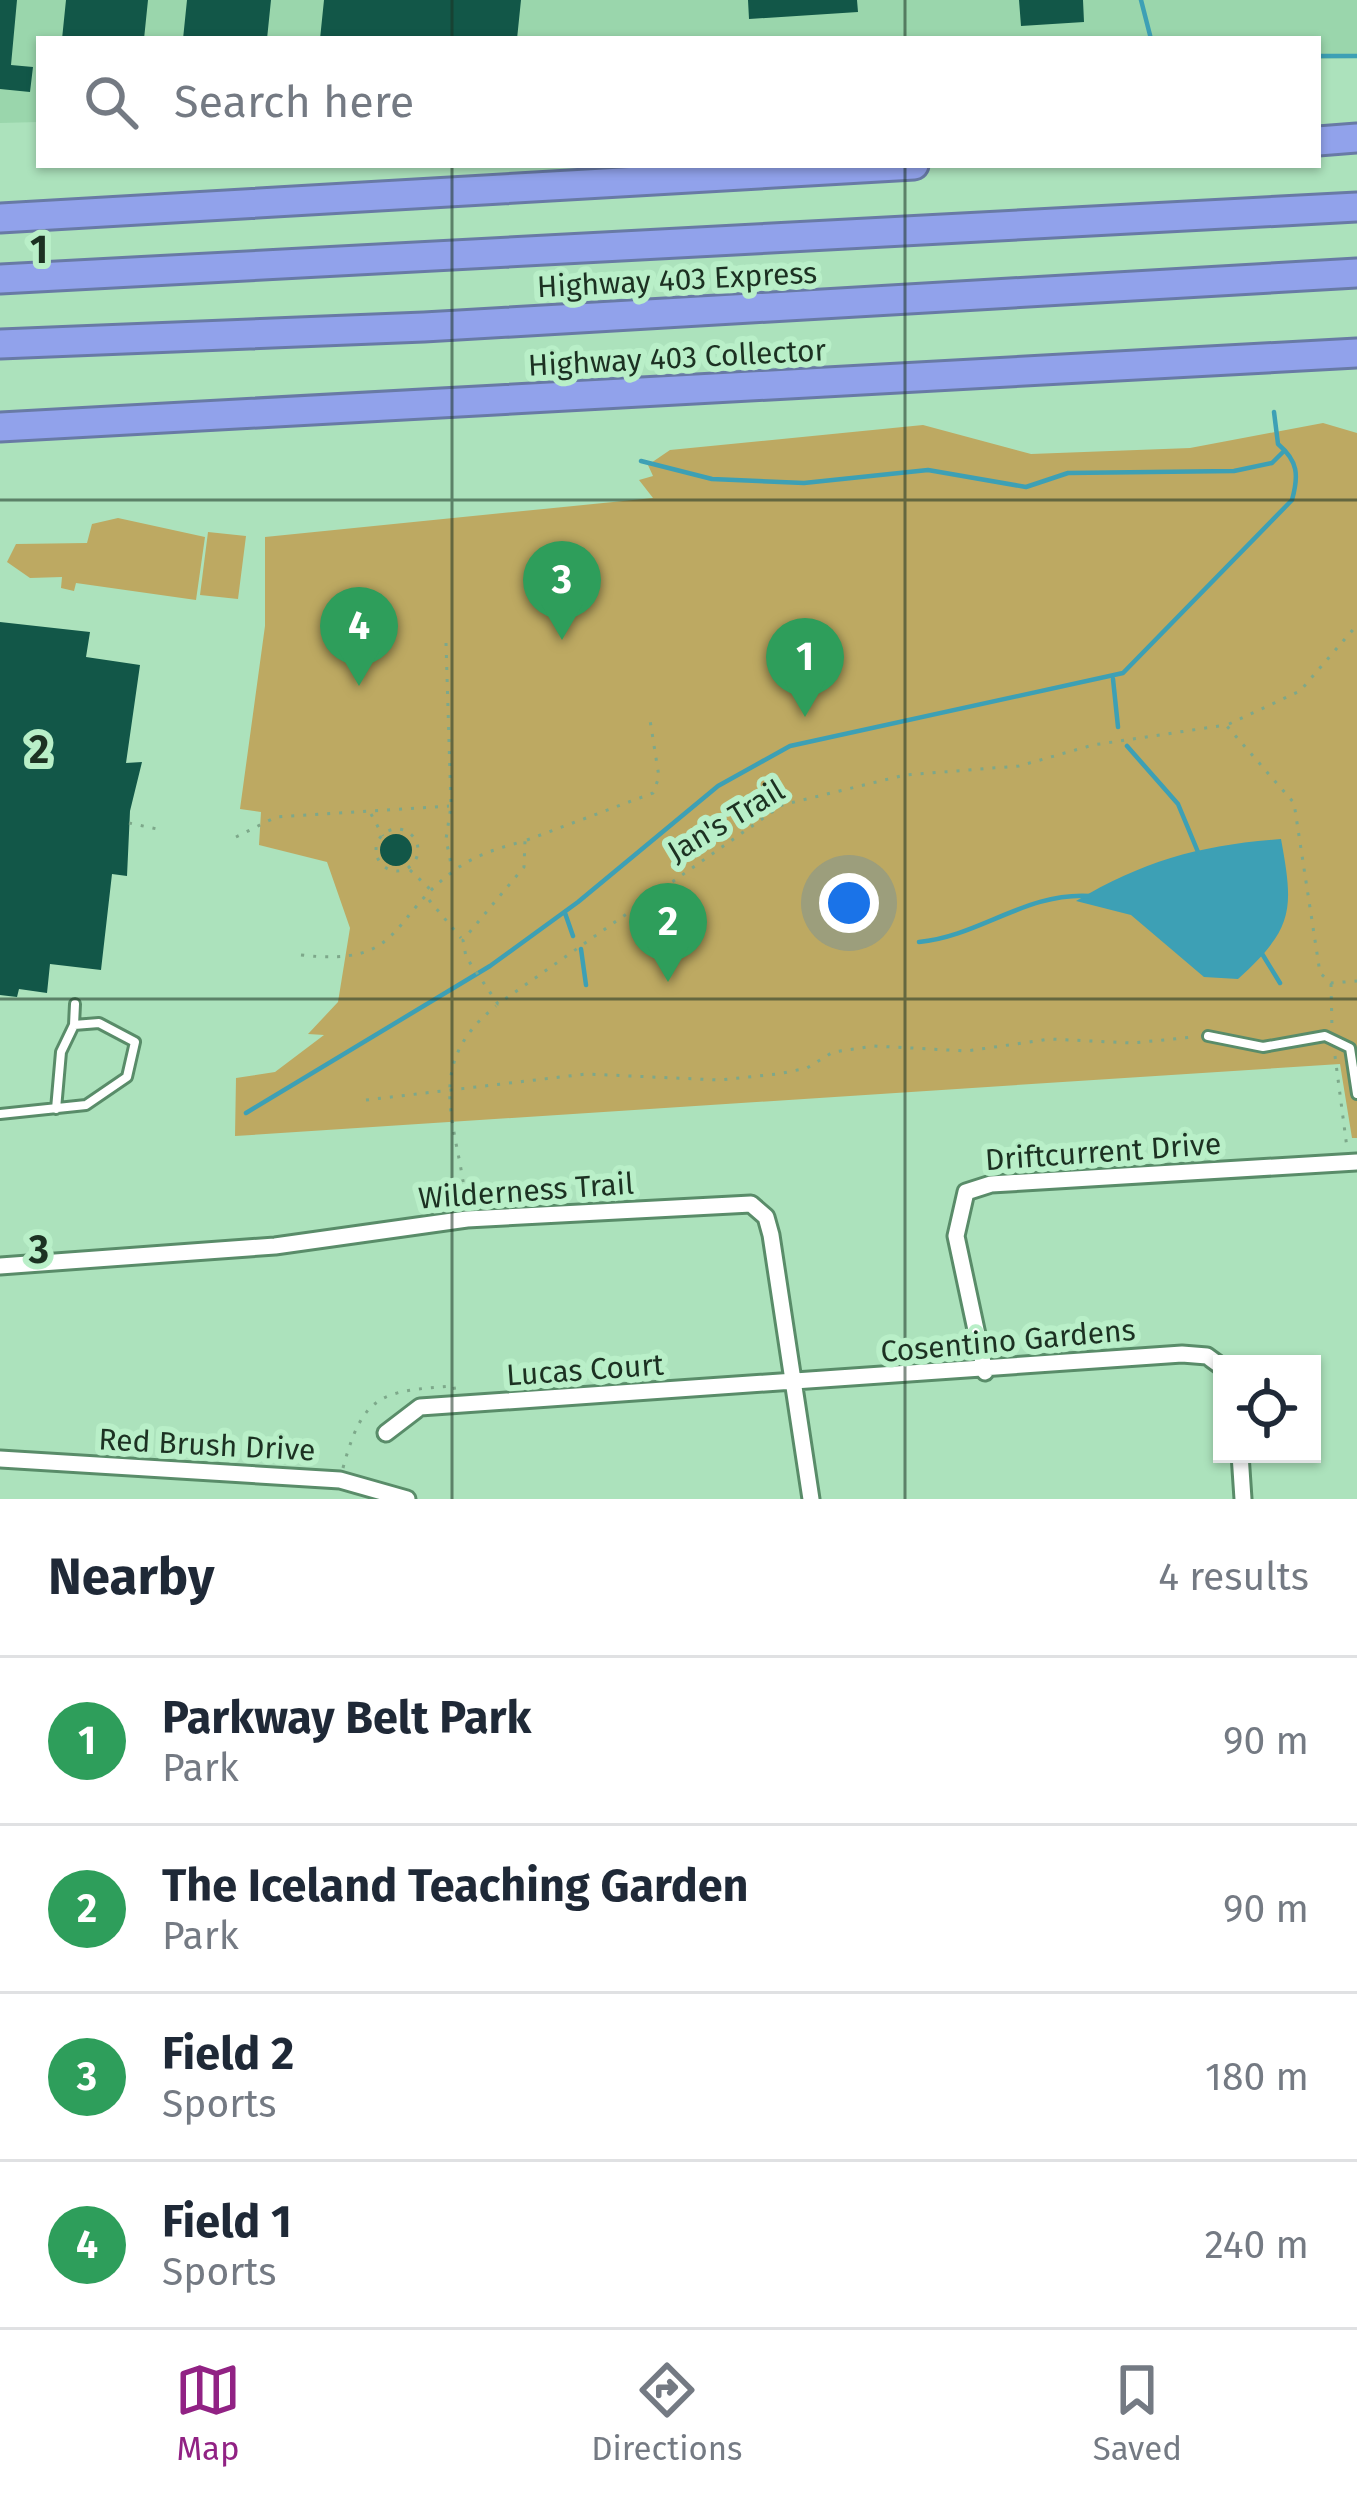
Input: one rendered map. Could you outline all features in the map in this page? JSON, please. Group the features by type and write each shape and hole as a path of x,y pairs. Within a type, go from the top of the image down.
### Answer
{"highway":[{"path":"1321,144 1357,138"},
{"path":"1321,145 1357,149"},
{"path":"0,218 862,168"},
{"name":"Highway 403 Express","path":"0,280 1357,207"},
{"name":"Highway 403 Express","path":"0,344 357,330 1357,274"},
{"name":"Highway 403 Collector","path":"0,428 1357,353"},
{"path":"1307,358 1357,364"}],"street":[{"name":"Driftcurrent Drive","path":"985,1372 956,1236 966,1192 991,1184 1353,1162"},
{"name":"Wilderness Trail","path":"0,1265 275,1246 467,1219 751,1204 766,1217 771,1235 811,1499"},
{"name":"Cosentino Gardens","path":"795,1383 1181,1354 1213,1360"},
{"name":"Lucas Court","path":"386,1433 420,1407 795,1383"},
{"name":"Red Brush Drive","path":"0,1459 340,1480 407,1499"},
{"path":"1241,1463 1243,1499"}],"lane":[{"path":"56,1109 61,1052 74,1025 75,1004"},
{"path":"0,1114 56,1109 107,1095 134,1064 135,1042 98,1023 74,1025"},
{"path":"1208,1036 1263,1047 1333,1039 1350,1048 1357,1094"}],"path":[{"name":"Jan's Trail","path":"448,1092 458,1050 498,1004 782,805 905,776 1019,766 1093,745 1226,725 1300,691 1357,625"},
{"path":"446,643 451,806 446,839 452,871"},
{"path":"302,956 343,960 367,954 434,894 452,871 653,793 659,777 650,720"},
{"path":"1226,725 1294,802 1320,973 1331,983 1357,982"},
{"path":"236,837 276,817 451,806"},
{"path":"370,813 383,836"},
{"path":"129,823 162,830"},
{"path":"399,830 415,840 418,852 408,868 395,871 380,861 376,848 383,836 399,830"},
{"path":"463,940 524,867 525,841"},
{"path":"408,868 434,894"},
{"path":"428,898 463,940 466,957 498,1004"},
{"path":"1331,983 1333,1039 1353,1162"},
{"path":"365,1100 586,1074 719,1079 778,1074 807,1068 833,1052 874,1046 967,1052 1049,1039 1132,1043 1208,1036"},
{"path":"448,1092 467,1219"}],"shaded area":[{"path":"0,0 1357,0 1357,58 1321,59 1321,36 36,36 36,122 0,123"},
{"path":"1323,423 1357,433 1357,1138 1352,1138 1340,1064 235,1136 236,1078 275,1072 324,1035 308,1034 338,1002 350,928 327,862 259,845 261,812 240,809 265,626 265,537 653,498 639,480 653,476 648,465 670,450 923,425 1031,454 1190,448"},
{"path":"118,518 205,537 196,600 76,583 74,591 61,588 62,577 30,578 7,562 16,544 87,543 92,524"},
{"path":"208,532 246,536 238,599 200,595"}],"water":[{"path":"1281,839 1288,884 1285,917 1270,946 1238,979 1204,977 1131,915 1076,901 1174,857"}],"building":[{"path":"0,0 17,0 11,65 33,67 30,92 0,89"},
{"path":"66,0 148,0 144,36 62,36"},
{"path":"187,0 271,0 267,36 183,36"},
{"path":"324,0 521,0 517,36 320,36"},
{"path":"748,0 857,0 858,12 749,19"},
{"path":"1019,0 1083,0 1084,22 1021,26"},
{"path":"0,622 90,632 86,657 140,665 126,763 142,762 130,811 127,876 112,874 101,970 50,964 47,993 19,989 17,997 0,995"},
{"path":"396,834 407,839 412,850 407,861 396,866 385,861 380,850 385,839"}],"waterway":[{"path":"1141,0 1150,36"},
{"path":"1321,56 1357,56"},
{"path":"246,1113 490,966 578,902 718,786 790,746 1123,673 1292,500 1295,469 1278,444 1274,412"},
{"path":"641,461 712,479 804,483 928,470 1026,487 1068,473 1234,471 1272,463 1283,452"},
{"path":"1113,679 1118,727"},
{"path":"1127,746 1178,804 1198,852"},
{"path":"919,942 962,932 1045,901 1090,896"},
{"path":"565,913 573,936"},
{"path":"581,949 586,985"},
{"path":"1261,952 1280,983"}],"place":[{"name":"Field 2","path":"562,640"},
{"name":"Field 1","path":"359,686"},
{"name":"Parkway Belt Park","path":"805,717"},
{"name":"The Iceland Teaching Garden","path":"668,982"}]}
